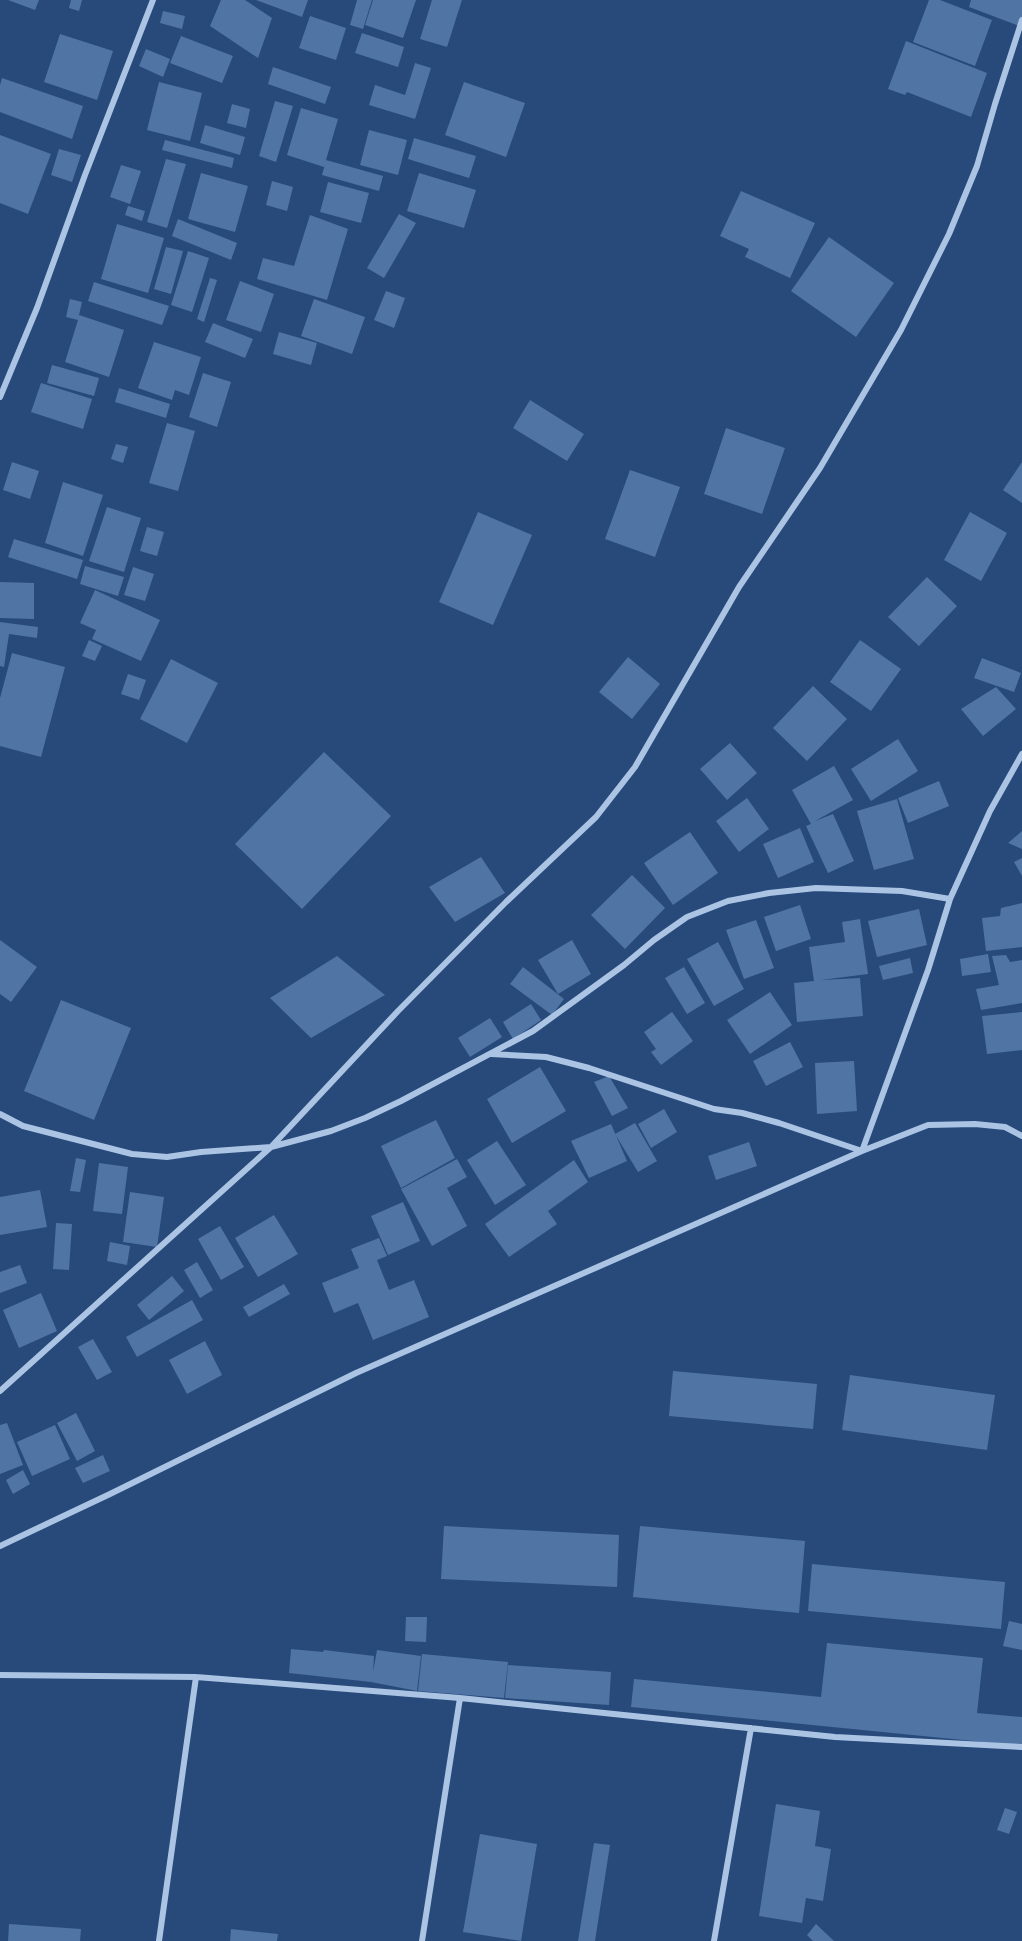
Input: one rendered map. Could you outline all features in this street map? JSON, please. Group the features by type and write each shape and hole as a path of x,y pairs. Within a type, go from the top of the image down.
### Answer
{"street":[{"path":"0,397 37,308 85,175 153,0"},
{"path":"0,1391 272,1147 398,1011 506,902 596,817 635,767 739,587 820,468 901,330 949,234 977,166 1022,20"},
{"path":"862,1151 928,970 950,899 990,811 1022,754"},
{"path":"0,1114 23,1126 132,1154 167,1157 272,1147 331,1131 365,1118 533,1031 687,917 728,901 769,893 816,888 902,891 950,899"},
{"path":"490,1054 546,1057 589,1068 714,1109 742,1113 779,1123 862,1151"},
{"path":"0,1546 356,1373 862,1151 928,1125 975,1124 1005,1127 1022,1136"},
{"path":"0,1675 196,1677 460,1698 835,1737 1022,1747"},
{"path":"159,1941 196,1677"},
{"path":"422,1941 460,1698"},
{"path":"714,1941 751,1728"}],"building":[{"path":"8,0 39,0 35,10"},
{"path":"71,0 82,0 79,11 69,8"},
{"path":"221,0 245,0 272,18 258,58 210,26"},
{"path":"256,0 308,0 302,17"},
{"path":"357,0 372,0 363,29 350,25"},
{"path":"373,0 416,0 403,38 365,25"},
{"path":"432,0 462,0 447,47 420,39"},
{"path":"929,0 940,0 992,20 975,66 913,42"},
{"path":"971,0 1022,0 1022,27 969,7"},
{"path":"163,11 185,16 182,29 160,23"},
{"path":"310,16 346,28 336,60 299,48"},
{"path":"362,33 404,47 398,67 355,53"},
{"path":"60,34 113,51 97,100 44,82"},
{"path":"181,36 233,56 222,83 170,63"},
{"path":"906,41 987,73 971,117 907,92 905,95 888,89"},
{"path":"146,49 170,59 163,77 139,66"},
{"path":"415,63 431,68 415,119 369,105 375,85 405,95"},
{"path":"273,67 331,87 325,104 268,84"},
{"path":"2,78 83,106 72,139 0,112"},
{"path":"159,82 202,93 190,141 147,130"},
{"path":"464,82 525,103 506,157 445,135"},
{"path":"275,101 293,106 276,162 259,156"},
{"path":"232,104 250,109 246,128 227,123"},
{"path":"301,108 338,119 324,167 287,155"},
{"path":"205,125 245,137 240,155 200,143"},
{"path":"369,130 407,140 398,175 360,165"},
{"path":"0,135 51,154 28,214 0,203"},
{"path":"414,138 476,156 469,178 408,159"},
{"path":"165,140 234,158 232,168 162,150"},
{"path":"59,149 81,155 72,182 51,175"},
{"path":"166,159 186,164 167,228 147,222"},
{"path":"326,160 383,176 379,191 322,175"},
{"path":"121,165 141,171 130,204 110,197"},
{"path":"201,173 248,186 235,232 188,219"},
{"path":"419,173 476,190 464,228 407,211"},
{"path":"272,181 293,187 287,211 266,205"},
{"path":"328,182 369,193 361,223 320,212"},
{"path":"741,191 815,223 790,278 745,257 749,249 720,236"},
{"path":"128,206 145,211 142,221 125,215"},
{"path":"399,214 416,223 384,278 367,268"},
{"path":"310,215 348,229 327,300 257,279 263,258 294,266"},
{"path":"178,219 237,243 231,260 172,236"},
{"path":"117,224 164,238 148,293 101,279"},
{"path":"829,237 894,283 856,337 791,291"},
{"path":"166,247 183,251 171,294 154,289"},
{"path":"188,251 209,258 192,312 171,305"},
{"path":"210,278 217,280 204,322 197,319"},
{"path":"240,281 274,294 261,332 226,320"},
{"path":"94,282 169,306 162,325 88,301"},
{"path":"386,291 405,298 394,328 374,320"},
{"path":"70,299 82,302 79,315 124,330 109,377 65,362 78,320 66,317"},
{"path":"314,299 365,317 352,354 301,336"},
{"path":"213,323 253,339 245,358 205,342"},
{"path":"279,332 317,343 311,365 273,354"},
{"path":"154,342 201,357 189,395 175,390 172,400 138,388"},
{"path":"52,365 99,378 94,396 47,383"},
{"path":"203,373 231,382 217,427 189,417"},
{"path":"41,383 92,399 83,429 31,412"},
{"path":"119,388 170,404 166,418 115,402"},
{"path":"530,400 584,434 567,461 513,428"},
{"path":"167,423 195,431 178,491 149,483"},
{"path":"726,428 785,448 762,514 704,494"},
{"path":"116,444 128,447 123,463 111,459"},
{"path":"12,462 39,471 30,499 3,490"},
{"path":"1022,462 1022,503 1003,490"},
{"path":"630,470 680,487 655,557 605,539"},
{"path":"63,482 103,495 83,556 45,543"},
{"path":"107,507 141,518 124,572 89,561"},
{"path":"478,512 532,535 493,625 439,602"},
{"path":"970,512 1007,533 981,581 944,560"},
{"path":"147,527 164,532 157,556 140,551"},
{"path":"14,539 83,560 77,579 8,557"},
{"path":"85,566 124,577 118,596 80,584"},
{"path":"133,567 154,574 145,601 124,595"},
{"path":"927,577 957,606 919,646 888,617"},
{"path":"0,582 34,583 34,619 0,618"},
{"path":"95,590 160,620 141,661 92,639 96,630 80,623"},
{"path":"0,622 38,627 37,638 9,634 4,667 0,666"},
{"path":"89,640 102,646 95,661 82,656"},
{"path":"860,640 901,669 871,711 830,682"},
{"path":"12,653 65,667 41,757 0,746 0,698"},
{"path":"628,657 660,684 632,719 599,692"},
{"path":"982,658 1021,673 1014,692 974,678"},
{"path":"171,659 218,683 187,743 140,719"},
{"path":"128,674 146,680 139,700 121,694"},
{"path":"813,686 847,719 807,761 773,728"},
{"path":"996,687 1016,709 983,736 961,709"},
{"path":"898,739 918,771 871,801 851,769"},
{"path":"730,743 757,773 727,800 700,769"},
{"path":"324,752 391,816 302,909 235,844"},
{"path":"834,766 853,800 815,821 833,814 854,861 828,873 806,826 811,824 792,790"},
{"path":"939,781 949,806 908,823 898,798"},
{"path":"747,798 769,829 739,852 716,821"},
{"path":"897,799 914,859 874,870 857,811"},
{"path":"800,828 814,862 778,878 763,844"},
{"path":"1022,831 1022,849 1008,843"},
{"path":"690,832 718,873 673,905 644,863"},
{"path":"481,857 505,893 455,922 429,887"},
{"path":"1022,858 1022,876 1014,862"},
{"path":"632,875 665,908 625,949 591,915"},
{"path":"1022,903 1022,947 986,951 982,918 1000,916 1001,908"},
{"path":"800,905 811,939 776,951 764,917"},
{"path":"919,909 927,945 877,957 868,921"},
{"path":"860,919 868,974 821,980 860,978 863,1016 797,1022 794,983 814,981 809,947 845,942 842,922"},
{"path":"756,920 774,968 744,979 726,930"},
{"path":"0,940 37,967 11,1002 0,994"},
{"path":"572,940 591,974 558,994 538,960"},
{"path":"718,942 744,989 714,1006 687,959"},
{"path":"988,954 991,972 962,976 960,959"},
{"path":"1006,955 1010,962 1022,960 1022,1003 981,1010 976,989 999,985 992,956"},
{"path":"337,956 385,995 311,1038 270,998"},
{"path":"910,958 913,973 883,980 879,966"},
{"path":"523,967 564,999 552,1015 510,984"},
{"path":"684,967 705,1003 687,1014 665,978"},
{"path":"770,992 792,1025 750,1054 727,1020"},
{"path":"61,1000 131,1028 94,1120 24,1091"},
{"path":"531,1004 541,1020 513,1039 503,1022"},
{"path":"672,1012 693,1041 661,1065 651,1052 656,1049 644,1032"},
{"path":"1022,1012 1022,1050 987,1054 982,1016"},
{"path":"490,1018 502,1037 470,1057 458,1038"},
{"path":"790,1042 803,1067 766,1086 753,1061"},
{"path":"854,1061 857,1111 817,1114 815,1063"},
{"path":"540,1067 566,1111 512,1143 487,1099"},
{"path":"609,1076 628,1108 612,1116 594,1082"},
{"path":"664,1109 677,1132 651,1148 638,1124"},
{"path":"436,1120 455,1158 401,1188 381,1146"},
{"path":"635,1123 657,1161 638,1172 615,1134"},
{"path":"611,1124 627,1161 589,1178 571,1141"},
{"path":"497,1141 526,1185 495,1205 467,1160"},
{"path":"749,1142 757,1166 716,1180 708,1156"},
{"path":"76,1158 86,1160 80,1192 70,1191"},
{"path":"457,1159 467,1177 447,1188 467,1226 432,1246 401,1189"},
{"path":"574,1160 588,1182 548,1211 557,1224 509,1257 485,1224"},
{"path":"99,1163 128,1167 122,1214 93,1211"},
{"path":"40,1190 47,1227 0,1235 0,1197"},
{"path":"130,1192 164,1197 157,1247 123,1242"},
{"path":"403,1202 420,1241 388,1255 371,1216"},
{"path":"274,1215 298,1254 258,1277 235,1238"},
{"path":"56,1223 72,1224 69,1270 53,1269"},
{"path":"220,1226 244,1267 221,1280 198,1239"},
{"path":"379,1238 387,1256 377,1260 389,1290 414,1280 429,1317 373,1340 358,1303 334,1313 322,1283 359,1268 351,1249"},
{"path":"110,1242 130,1246 127,1265 107,1261"},
{"path":"197,1262 213,1290 200,1298 184,1270"},
{"path":"20,1265 27,1283 0,1293 0,1272"},
{"path":"172,1276 184,1291 149,1320 137,1305"},
{"path":"284,1284 290,1294 249,1317 243,1307"},
{"path":"41,1293 57,1331 19,1348 3,1310"},
{"path":"192,1300 203,1320 137,1357 126,1337"},
{"path":"93,1339 112,1372 97,1380 78,1347"},
{"path":"205,1341 222,1375 187,1394 169,1360"},
{"path":"673,1371 817,1384 813,1429 669,1416"},
{"path":"850,1375 995,1395 987,1450 842,1430"},
{"path":"76,1413 95,1451 77,1461 57,1423"},
{"path":"7,1423 23,1465 0,1474 0,1425"},
{"path":"55,1425 70,1459 32,1476 17,1442"},
{"path":"103,1455 110,1471 83,1483 75,1468"},
{"path":"23,1470 30,1484 13,1494 6,1480"},
{"path":"444,1526 619,1535 617,1587 441,1579"},
{"path":"640,1526 805,1541 799,1613 633,1597"},
{"path":"812,1564 1005,1582 1001,1629 808,1611"},
{"path":"406,1617 427,1617 426,1642 405,1641"},
{"path":"1009,1621 1022,1624 1022,1650 1003,1646"},
{"path":"827,1643 983,1658 977,1713 1022,1717 1022,1746 631,1707 634,1679 821,1697"},
{"path":"291,1649 374,1656 373,1672 377,1650 421,1656 417,1691 371,1682 289,1673"},
{"path":"422,1654 508,1662 504,1698 418,1691"},
{"path":"508,1665 611,1672 609,1705 505,1698"},
{"path":"776,1804 820,1811 815,1846 831,1849 823,1901 806,1898 802,1923 759,1916"},
{"path":"1005,1808 1017,1812 1009,1834 997,1830"},
{"path":"480,1834 537,1844 521,1941 463,1932"},
{"path":"594,1843 610,1845 595,1941 578,1941"},
{"path":"9,1924 81,1929 80,1941 8,1941"},
{"path":"816,1924 834,1941 813,1941 807,1935"},
{"path":"231,1929 278,1934 277,1941 230,1941"}]}
